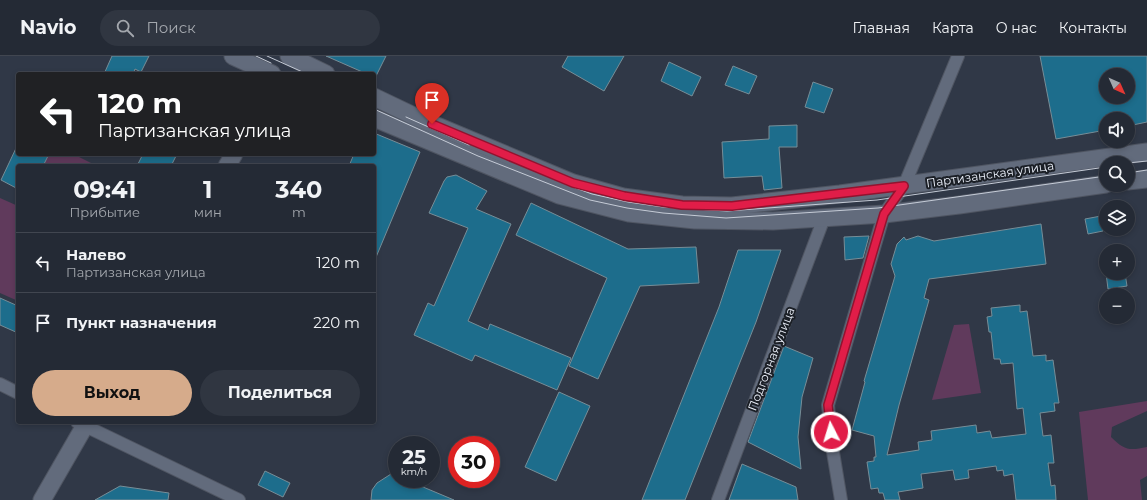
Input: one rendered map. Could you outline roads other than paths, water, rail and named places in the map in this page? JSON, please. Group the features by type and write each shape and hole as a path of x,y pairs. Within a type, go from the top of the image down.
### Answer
{"street":[{"path":"233,56 268,72"},
{"path":"278,72 288,56 322,72"},
{"path":"841,500 832,446 828,405 884,214 904,186 958,56"},
{"name":"Партизанская улица","path":"376,98 557,178 624,196 682,205 732,206 904,186 1147,152"},
{"path":"376,119 559,195 629,213 695,220 773,221 884,214 1099,185"},
{"path":"1135,180 1147,179"},
{"name":"Подгорная улица","path":"718,500 824,218"},
{"path":"0,384 16,392"},
{"path":"42,500 82,424"},
{"path":"85,424 239,500"}],"tram line":[{"path":"256,56 271,63"},
{"path":"267,56 303,72"},
{"path":"376,110 478,156 590,200 627,208 663,213 726,218 878,208 1099,177"},
{"path":"406,117 469,145"},
{"path":"1135,162 1147,161"},
{"path":"573,187 592,194 628,202 663,207 727,211 877,200 1099,168"},
{"path":"1135,172 1147,170"}]}
